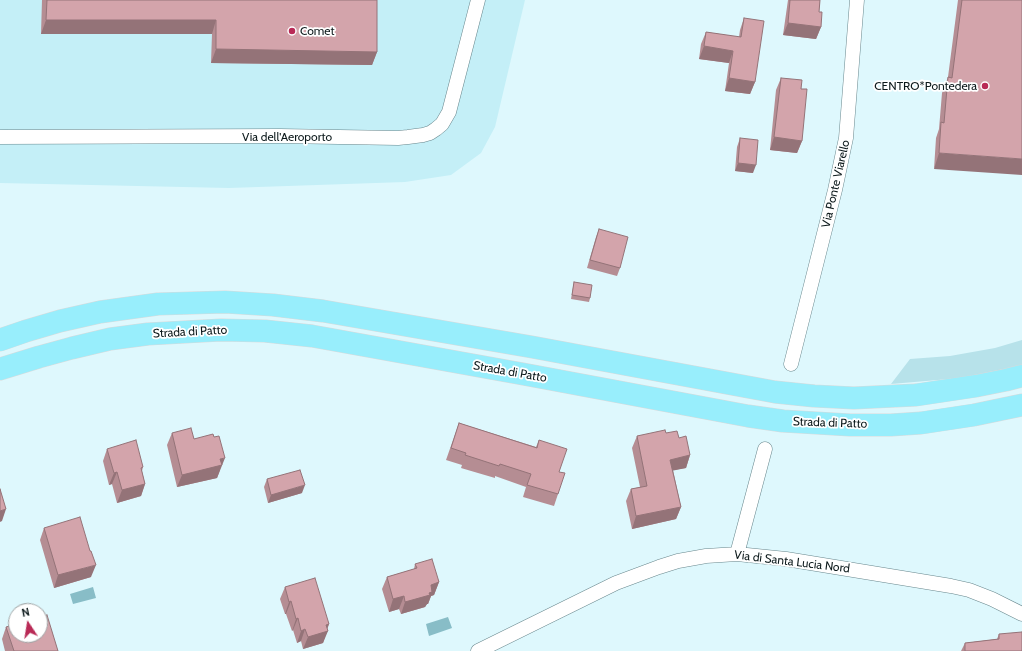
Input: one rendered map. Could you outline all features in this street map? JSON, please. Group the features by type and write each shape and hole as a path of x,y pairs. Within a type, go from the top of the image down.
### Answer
{"main road":[{"path":"0,340 60,321 100,312 158,304 225,302 273,305 323,311 532,347 775,392 814,396 854,398 916,395 976,386 1022,376"},
{"name":"Strada di Patto","path":"0,369 39,356 95,343 148,334 221,330 265,331 312,336 748,416 783,421 850,425 921,423 974,415 1022,405"}],"street":[{"name":"Via dell'Aeroporto","path":"0,137 288,136 398,138 424,135 430,133 442,124 449,112 478,0"},
{"name":"Via Ponte Viarello","path":"791,364 836,190 846,138 857,0"},
{"path":"737,554 765,449"},
{"name":"Via di Santa Lucia Nord","path":"478,651 616,583 678,561 706,556 737,554 786,559 951,586 969,590 992,599 1022,614"}],"shaded area":[{"path":"0,0 525,0 495,127 481,153 451,175 405,182 229,188 0,183"},
{"path":"1022,340 1022,365 961,378 891,384 910,359 950,356 995,348"},
{"path":"93,587 96,598 73,604 70,594"},
{"path":"448,617 452,628 429,636 426,624"}],"building":[{"name":"Comet","path":"47,0 377,0 377,52 216,49 216,20 46,20"},
{"path":"790,0 820,0 819,12 822,12 821,27 788,23"},
{"name":"CENTRO*Pontedera","path":"962,0 1022,0 1022,159 939,153 941,122 944,123 948,77 952,78"},
{"path":"744,18 764,21 755,82 729,78 733,51 704,46 706,32 741,37"},
{"path":"781,78 802,80 801,89 807,89 802,141 774,137"},
{"path":"740,138 758,140 756,165 738,163"},
{"path":"599,229 628,237 620,268 590,260"},
{"path":"574,282 592,285 590,298 572,295"},
{"path":"459,423 537,448 539,440 567,449 559,472 565,473 558,494 527,485 531,474 465,455 466,453 451,448"},
{"path":"191,428 194,439 213,434 214,437 219,436 225,458 220,459 222,465 182,475 172,433"},
{"path":"665,430 666,433 677,431 679,438 686,436 690,455 670,460 681,507 636,516 631,489 647,486 637,436"},
{"path":"136,440 143,467 141,468 145,484 122,490 117,472 114,473 107,449"},
{"path":"300,470 305,485 271,495 267,479"},
{"path":"0,489 6,509 0,511"},
{"path":"80,517 90,551 96,565 58,575 44,528"},
{"path":"432,559 439,582 431,585 432,592 429,593 430,595 405,602 404,596 393,599 387,577 417,568 415,564"},
{"path":"315,578 329,624 326,625 328,631 308,637 305,629 301,631 298,618 296,619 285,587"},
{"path":"48,618 58,651 14,651 11,643 48,643"},
{"path":"1022,632 1022,651 965,651 965,643 999,639 999,634"}],"place":[{"name":"Comet","path":"292,31"},
{"name":"CENTRO*Pontedera","path":"985,86"}]}
